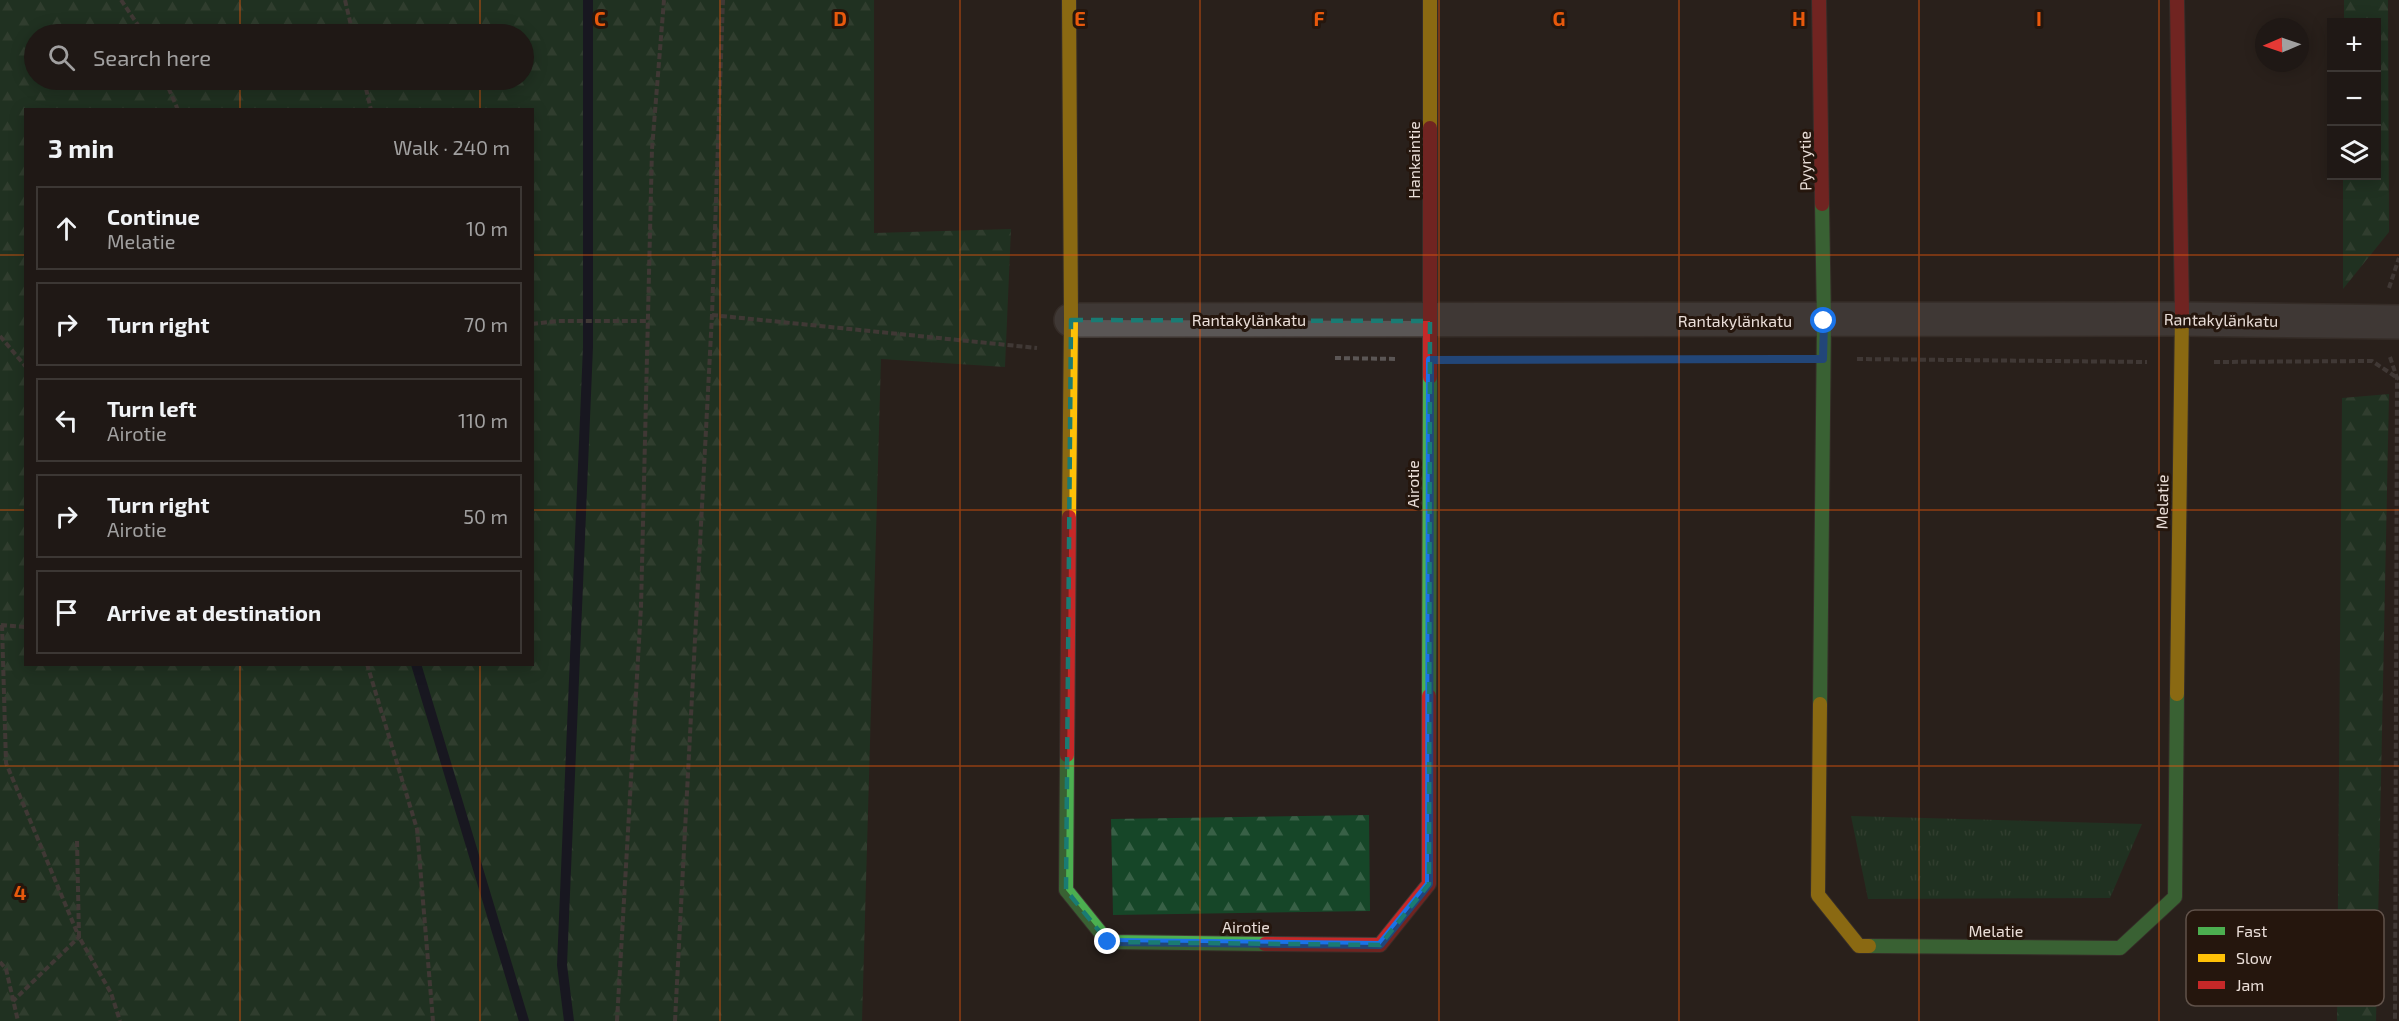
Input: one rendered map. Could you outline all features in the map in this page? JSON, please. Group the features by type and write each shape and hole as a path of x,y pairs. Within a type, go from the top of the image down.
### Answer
{"street":[{"path":"1070,0 1071,336"},
{"name":"Hankaintie","path":"1430,0 1430,321"},
{"name":"Pyyrytie","path":"1819,0 1824,321"},
{"path":"2177,0 2182,319"},
{"name":"Rantakylänkatu","path":"1071,336 1430,321 2182,319 2388,322"},
{"name":"Melatie","path":"1824,321 1818,894 1859,946 2120,948 2175,897 2182,319"},
{"name":"Airotie","path":"1071,336 1066,890 1108,942 1380,945 1429,884 1430,321"}],"path":[{"path":"121,0 137,24"},
{"path":"345,0 351,24"},
{"path":"617,1021 641,607 652,149 664,0"},
{"path":"675,1021 712,315 723,0"},
{"path":"169,90 177,108"},
{"path":"366,90 371,108"},
{"path":"2395,1021 2398,379 2388,322 2399,258"},
{"path":"712,315 1071,336"},
{"path":"534,324 558,321 647,321"},
{"path":"0,336 24,365"},
{"path":"1334,358 1430,360 1823,359 2180,363 2372,361 2398,379"},
{"path":"24,627 1,625 6,764 79,937 111,993 120,1021"},
{"path":"368,666 417,829 433,1021"},
{"path":"13,1001 79,937 77,841"},
{"path":"0,962 6,969 18,1021"}],"highlighted area":[{"path":"1071,320 1430,321 1429,884 1380,945 1108,942 1066,890"}],"green space":[{"path":"0,0 874,0 874,233 1011,229 1005,367 881,359 862,1021 0,1021"},
{"path":"2344,0 2388,0 2389,232 2343,289 2343,180 2381,180 2381,18 2344,18"},
{"path":"2389,394 2378,910 2338,910 2342,398"},
{"path":"1369,815 1370,911 1113,915 1111,819"},
{"path":"1851,816 2142,824 2110,898 1868,899"},
{"path":"2337,1006 2376,1006 2376,1021 2337,1021"}],"waterway":[{"path":"569,1021 562,965 588,347 588,0"},
{"path":"417,666 524,1021"}],"traffic: fast":[{"path":"1820,704 1824,321 1822,204"},
{"path":"1429,696 1430,377"},
{"path":"1869,946 2120,948 2175,897 2177,694"},
{"path":"1067,755 1066,890 1108,942 1265,944"}],"traffic: slow":[{"path":"1069,0 1071,320 1069,517"},
{"path":"1430,0 1430,128"},
{"path":"2177,694 2182,313"},
{"path":"1820,704 1818,895 1859,946 1869,946"}],"traffic: jam":[{"path":"1819,0 1822,204"},
{"path":"2177,0 2182,313"},
{"path":"1430,128 1430,377"},
{"path":"1067,755 1069,517"},
{"path":"1265,944 1380,945 1429,884 1429,696"}],"route":[{"path":"1108,942 1380,945 1429,884 1430,360 1823,359 1824,321"}]}
